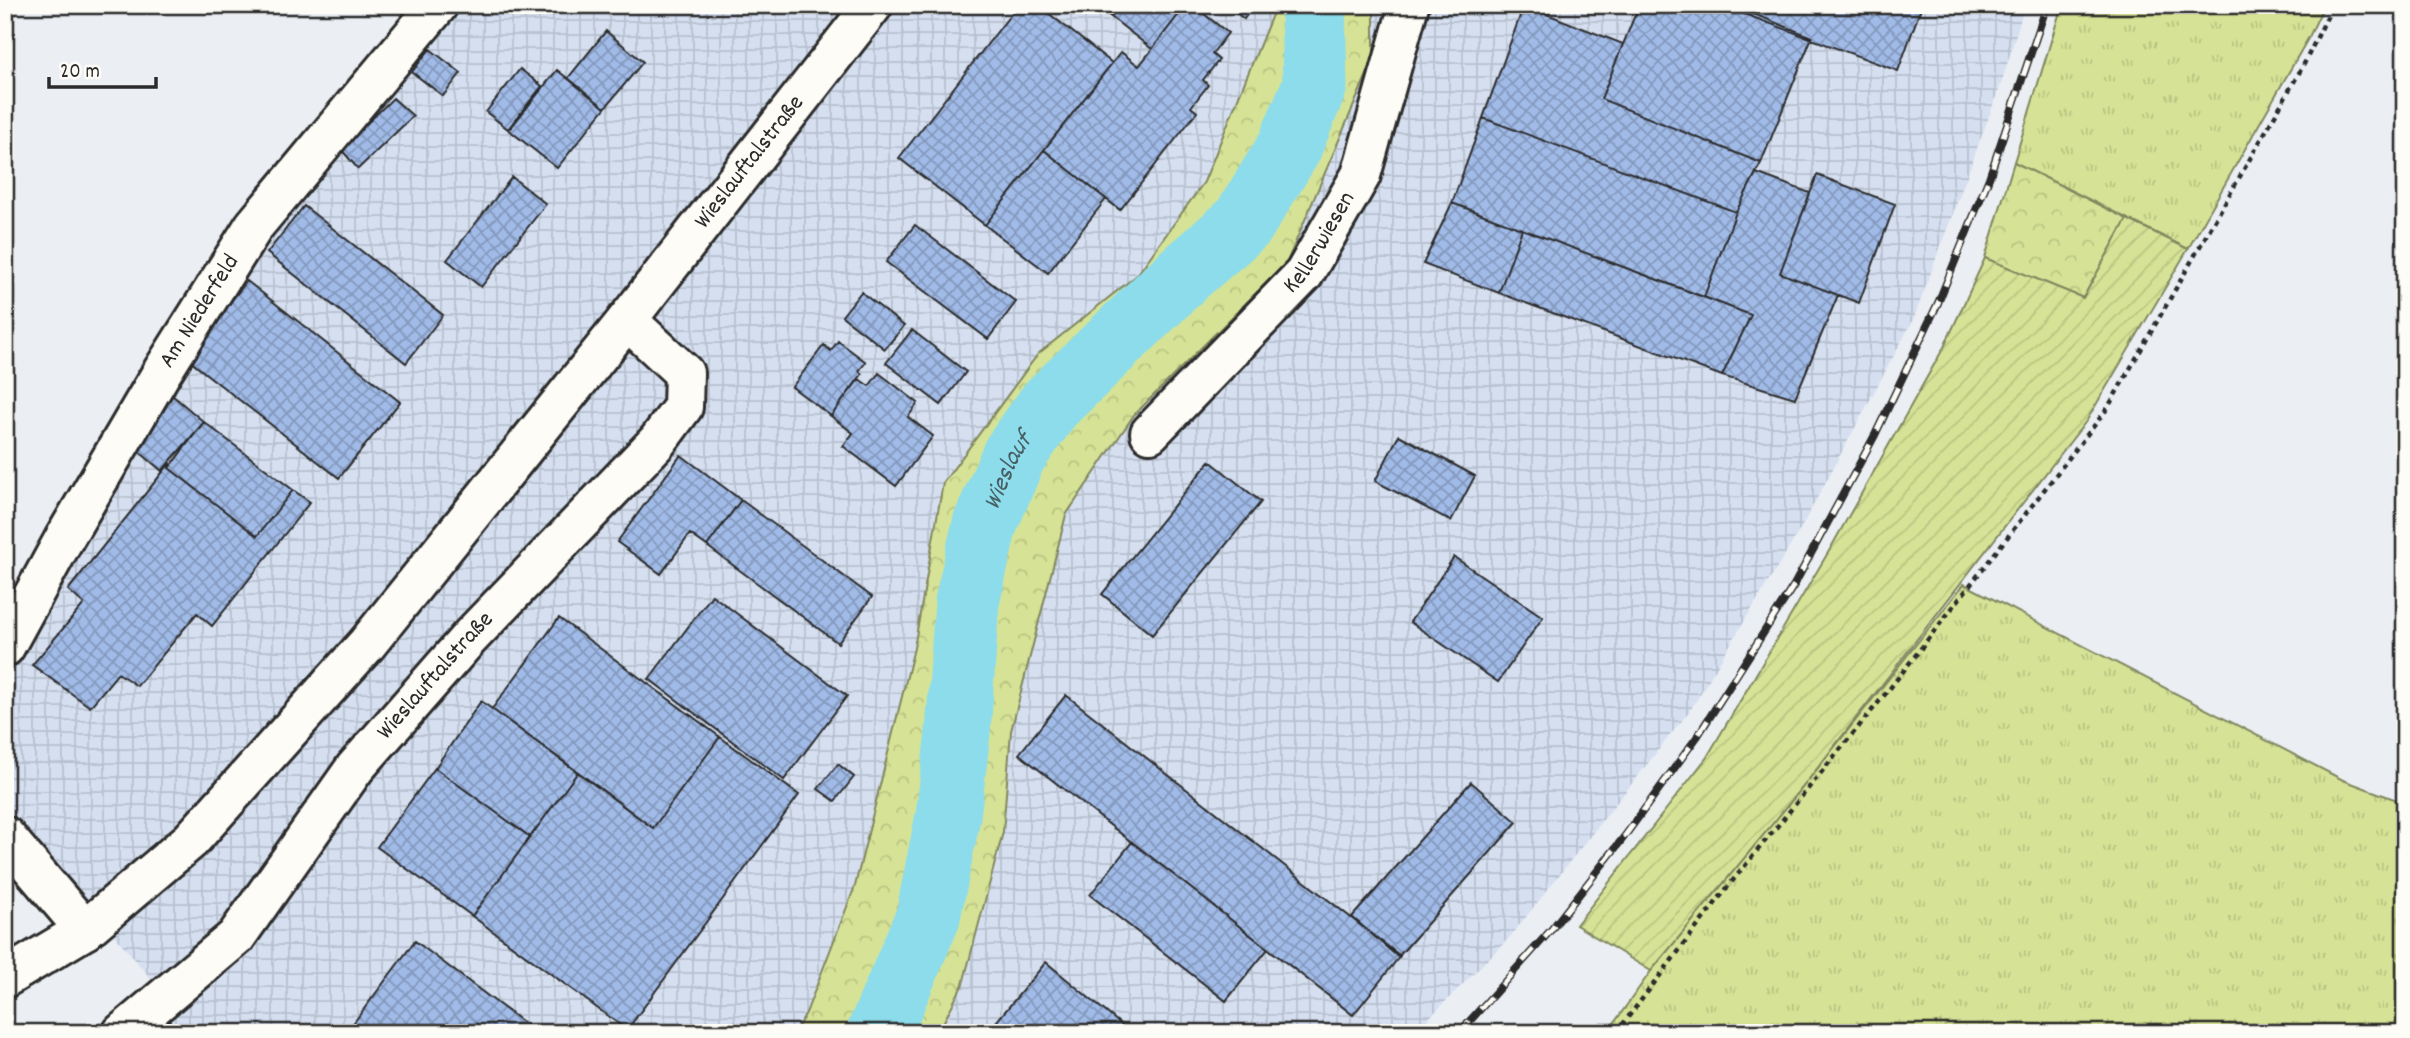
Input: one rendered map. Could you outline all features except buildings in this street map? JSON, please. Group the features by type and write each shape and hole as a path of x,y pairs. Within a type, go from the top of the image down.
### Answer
{"street":[{"name":"Am Niederfeld","path":"5,648 64,539 162,372 254,226 438,5"},
{"name":"Wieslauftalstraße","path":"5,978 85,930 191,840 367,645 627,320 873,5"},
{"name":"Kellerwiesen","path":"1150,432 1304,274 1361,175 1409,5"},
{"name":"Wieslauftalstraße","path":"122,1033 236,937 355,768 469,638 657,442 683,407 684,373 627,320"},
{"path":"5,836 85,930"}],"path":[{"path":"1616,1033 1730,884 1887,692 2107,409 2303,66 2333,5"}],"shaded area":[{"path":"453,5 1276,5 1204,182 1137,275 1038,354 943,483 914,648 855,886 806,1013 794,1033 95,1033 153,981 5,805 5,675 163,380 433,26"},
{"path":"1374,5 2025,5 2001,84 1914,318 1801,528 1691,709 1510,937 1414,1033 938,1033 963,984 1003,832 1011,731 1066,515 1134,415 1287,262 1374,58"}],"green space":[{"path":"1276,5 1374,5 1374,58 1287,262 1134,415 1066,515 1011,731 1003,832 963,984 938,1033 794,1033 806,1013 855,886 914,648 943,483 1038,354 1137,275 1204,182"},
{"path":"2062,5 2324,5 2310,35 2188,249 2014,162"},
{"path":"2014,162 2127,219 2083,298 1985,258"},
{"path":"2127,219 2188,249 2087,420 1802,788 1651,971 1576,925 1707,757 1829,551 1944,347 1985,258 2083,298"},
{"path":"1964,584 2343,780 2405,803 2405,1033 1607,1033 1651,971 1802,788"}],"waterway":[{"name":"Wieslauf","path":"879,1033 928,917 948,816 958,733 967,602 985,524 1014,455 1050,404 1184,274 1243,223 1289,148 1315,85 1313,5"}],"railway":[{"path":"1459,1033 1551,930 1624,837 1697,737 1794,585 1875,435 1938,303 1989,178 2047,5"}]}
